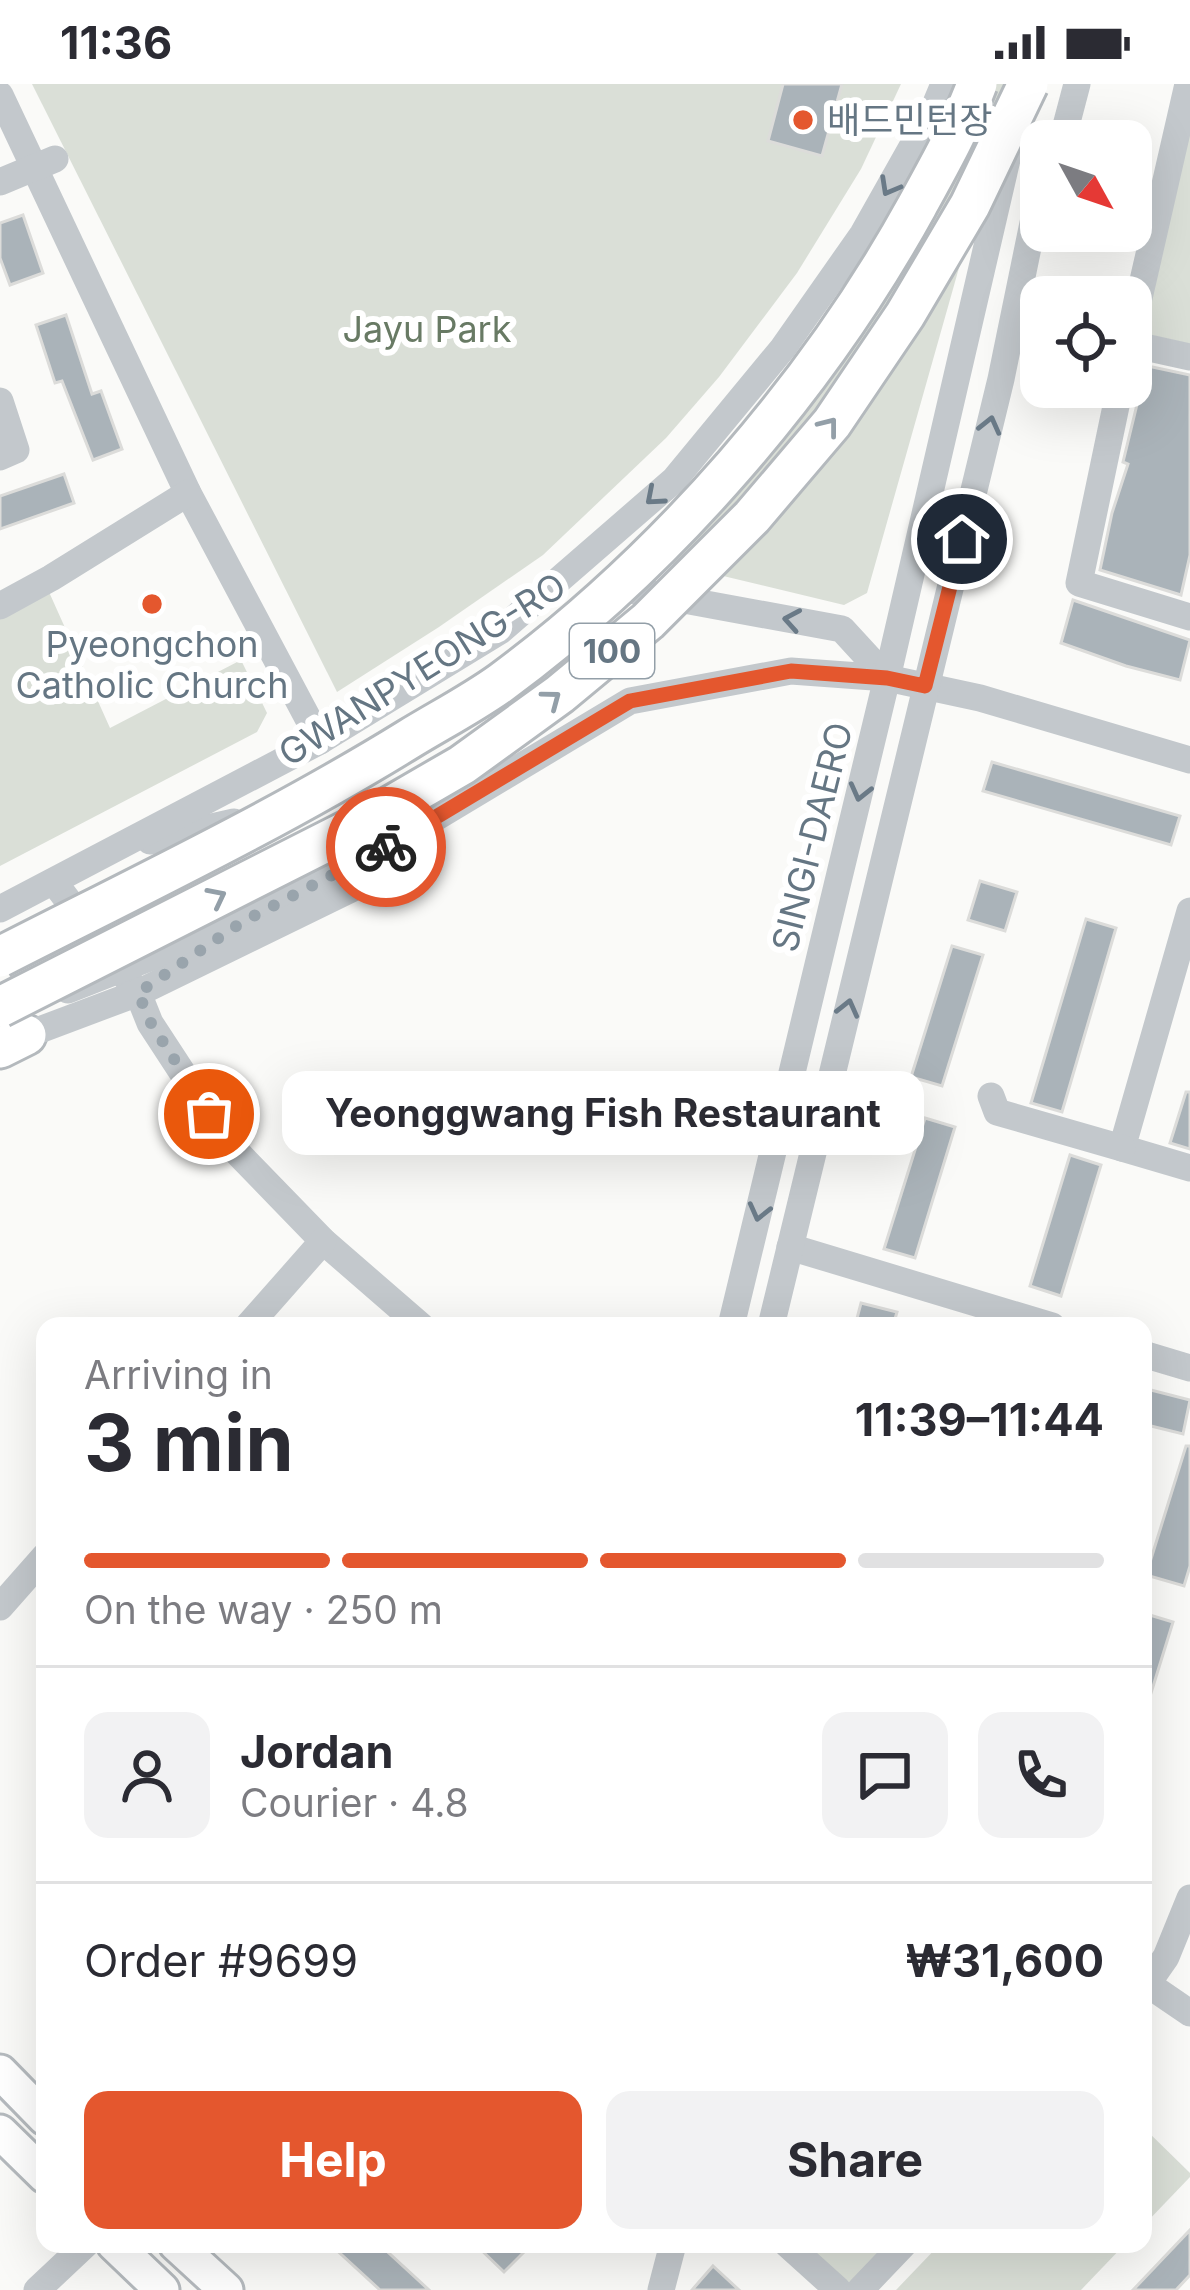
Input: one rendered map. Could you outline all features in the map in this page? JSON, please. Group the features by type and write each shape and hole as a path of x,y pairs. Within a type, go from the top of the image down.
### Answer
{"highway":[{"name":"100","path":"0,957 333,786 499,684 588,614 688,515 800,388 888,259 961,127 974,84"},
{"name":"100","path":"5,1034 462,765 648,622 752,517 832,423 905,315 970,205 1026,84"}],"main road":[{"path":"0,2072 36,2109"},
{"path":"0,2132 36,2167"},
{"path":"123,2253 162,2290"},
{"path":"186,2253 226,2290"}],"street":[{"path":"0,909 320,741 500,632 674,479 783,349 863,234 944,84"},
{"path":"500,632 619,588 804,368 888,243 974,84"},
{"name":"SINGI-DAERO","path":"733,1317 1026,84"},
{"path":"1054,120 1061,84"},
{"path":"1068,120 1077,84"},
{"path":"1144,276 1188,84"},
{"path":"0,95 45,163 188,493 320,741"},
{"path":"0,182 45,163"},
{"name":"SINGI-DAERO","path":"773,1317 1001,379 1027,252"},
{"path":"1001,379 1034,252"},
{"path":"1152,348 1190,356"},
{"path":"0,400 16,450 0,457"},
{"path":"1116,408 1079,583 1190,617"},
{"path":"0,606 188,493"},
{"name":"GWANPYEONG-RO","path":"0,942 322,776 452,698 619,588 842,629 887,678"},
{"path":"5,1034 129,981 367,859 630,701 791,671 887,678 980,698 1190,760"},
{"path":"5,1034 351,890 630,701"},
{"path":"114,850 234,822"},
{"path":"54,882 129,981 229,1144 323,1240 411,1317"},
{"path":"1122,1148 1190,911"},
{"path":"991,1096 997,1112 1190,1168"},
{"path":"256,1317 323,1240"},
{"path":"790,1246 1023,1317"},
{"path":"1152,1357 1190,1368"},
{"path":"0,1607 36,1566"},
{"path":"1152,1975 1166,1957 1190,1898"},
{"path":"1152,1990 1190,2013"},
{"path":"37,2290 76,2253"},
{"path":"662,2290 671,2253"},
{"path":"797,2253 838,2290"},
{"path":"860,2290 895,2253"}],"green space":[{"name":"Jayu Park","path":"32,84 901,84 861,169 797,273 666,438 543,555 337,692"},
{"path":"985,84 1011,84 867,593 844,605 648,558 812,378"},
{"path":"1190,108 1190,344 1152,335 1152,286"},
{"path":"49,592 110,728 241,660 267,713 257,732 0,866 0,619"},
{"path":"1152,2136 1190,2173 1152,2217"},
{"path":"813,2253 887,2253 852,2290"},
{"path":"931,2253 1116,2253 1081,2290 896,2290"}],"building":[{"name":"배드민턴장","path":"783,84 842,84 822,156 768,141"},
{"path":"23,215 43,273 10,285 0,258 0,223"},
{"path":"66,315 92,394 101,391 122,449 93,460 62,381 55,383 36,325"},
{"path":"1152,367 1190,375 1190,555 1181,595 1100,570 1128,464 1123,462 1136,408 1152,408"},
{"path":"64,474 74,503 0,529 0,496"},
{"path":"1073,600 1190,640 1180,680 1061,643"},
{"path":"992,762 1180,816 1171,845 983,791"},
{"path":"980,881 1017,892 1005,931 968,920"},
{"path":"1086,919 1116,928 1062,1112 1031,1103"},
{"path":"952,946 983,955 942,1086 911,1077"},
{"path":"1186,1092 1190,1092 1190,1149 1170,1143"},
{"path":"925,1118 955,1127 915,1258 884,1249"},
{"path":"1070,1155 1101,1165 1061,1296 1030,1286"},
{"path":"861,1303 897,1312 896,1317 857,1317"},
{"path":"1152,1390 1190,1400 1183,1434 1152,1426"},
{"path":"1186,1446 1190,1446 1190,1566 1184,1586 1152,1577 1152,1556"},
{"path":"1152,1616 1173,1622 1152,1690"},
{"path":"1190,2230 1190,2275 1176,2290 1133,2290"},
{"path":"340,2253 389,2253 429,2290 380,2290"},
{"path":"484,2253 523,2253 504,2272"},
{"path":"713,2266 739,2290 692,2290"}],"way so far":[{"path":"209,1114 151,1023 138,993 242,922 386,847"}],"place":[{"name":"배드민턴장","path":"803,120"},
{"name":"Pyeongchon Catholic Church","path":"152,604"},
{"name":"Yeonggwang Fish Restaurant","path":"209,1114"}],"route":[{"path":"386,847 630,701 791,671 887,678 925,686 962,539"}]}
